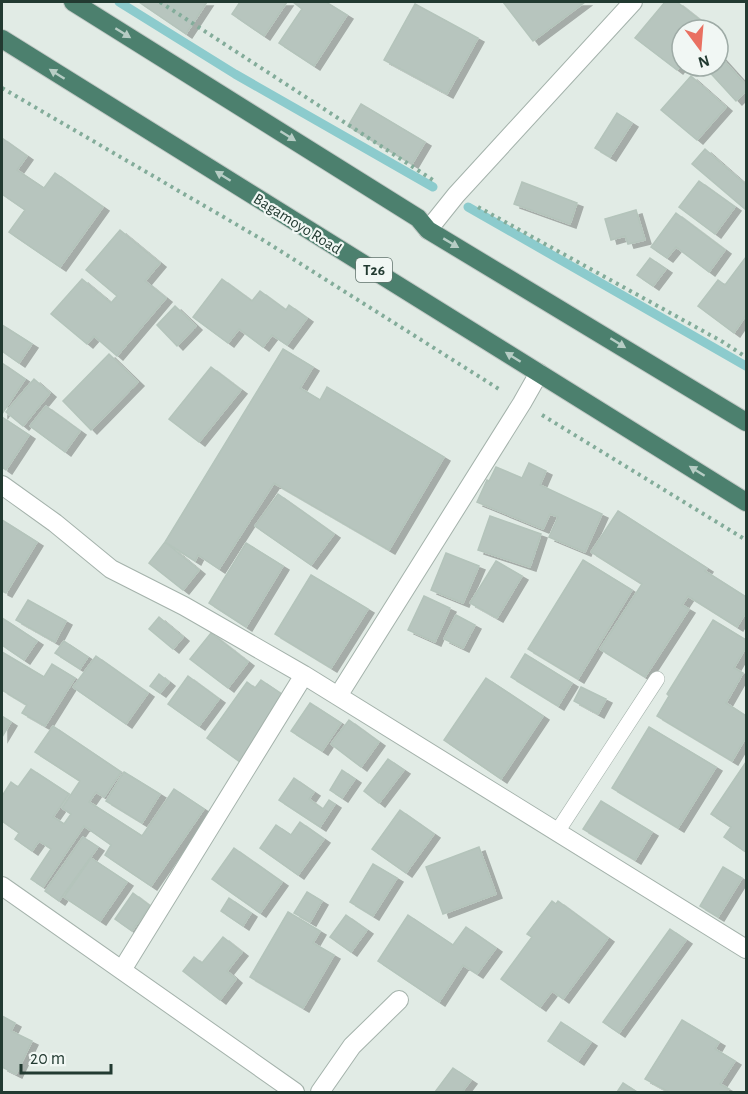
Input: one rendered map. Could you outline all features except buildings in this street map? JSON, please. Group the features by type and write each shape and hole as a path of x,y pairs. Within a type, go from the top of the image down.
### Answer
{"highway":[{"path":"73,2 418,218 428,230 747,422"},
{"name":"Bagamoyo Road","path":"2,39 747,502"}],"street":[{"path":"428,230 456,195 633,2"},
{"path":"338,696 522,404 539,372"},
{"path":"2,485 111,569 184,606 304,675 747,949"},
{"path":"122,970 304,675"},
{"path":"2,885 295,1092"},
{"path":"320,1092 352,1046 399,1000"}],"lane":[{"path":"558,832 657,679"}],"path":[{"path":"2,88 263,240 522,404 747,540"}],"waterway":[{"path":"119,2 235,74 433,187"},
{"path":"468,207 746,366"}]}
